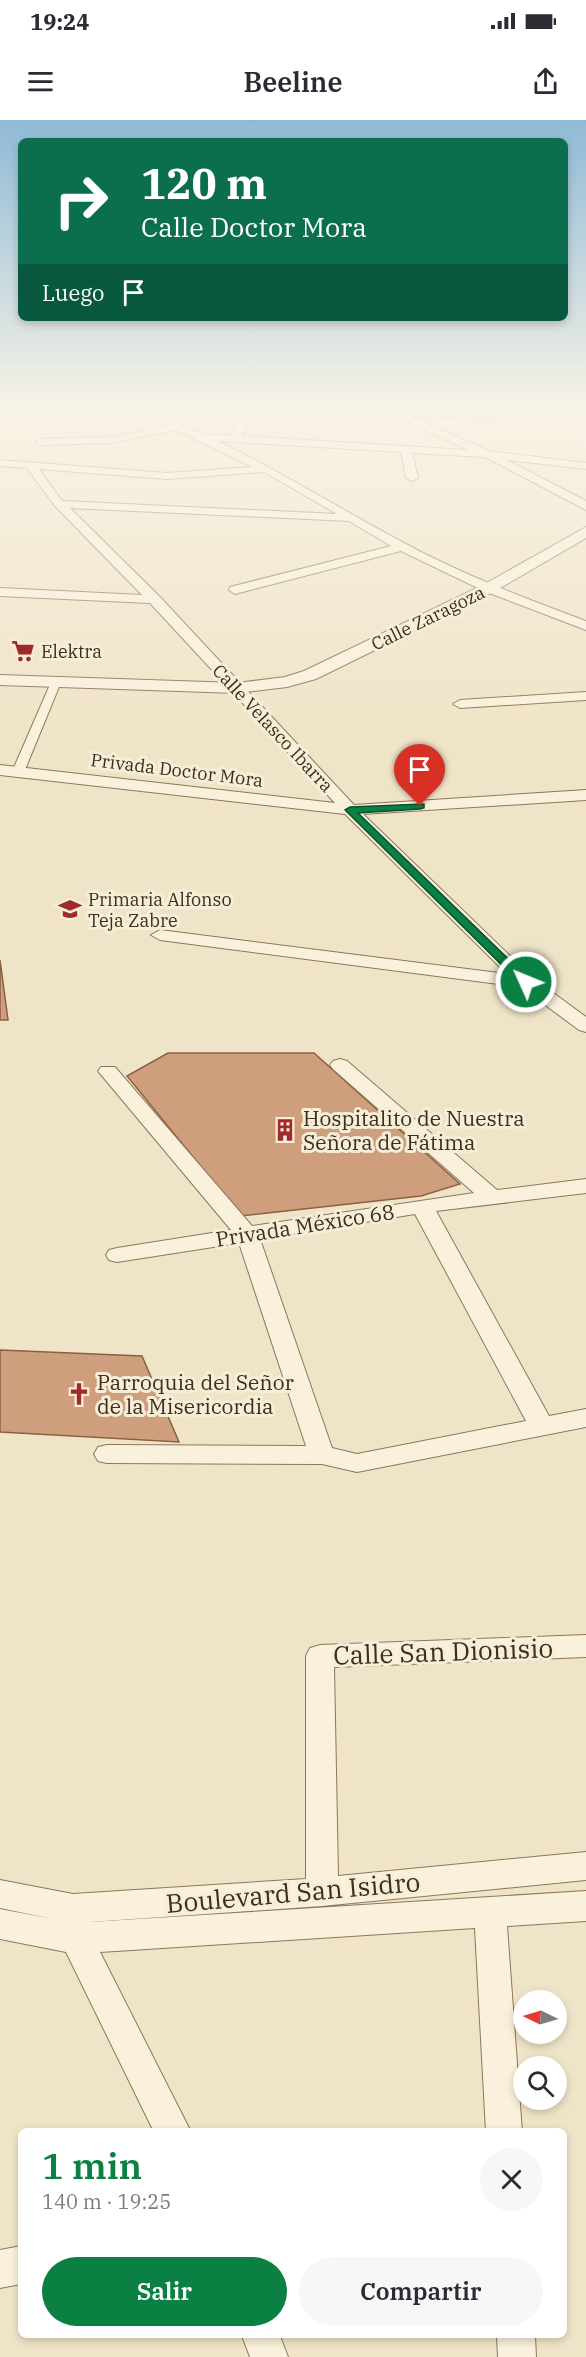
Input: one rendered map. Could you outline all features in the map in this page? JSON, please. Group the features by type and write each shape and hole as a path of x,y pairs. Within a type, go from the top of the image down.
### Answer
{"street":[{"name":"Calle Velasco Ibarra","path":"70,515 154,599 350,810 526,982 586,1026"},
{"path":"207,515 254,519 349,518"},
{"path":"344,515 402,547 489,588 586,626"},
{"name":"Calle Zaragoza","path":"0,680 234,686 287,682 310,675 489,588 586,532"},
{"path":"235,590 402,547"},
{"path":"0,591 154,599"},
{"name":"Calle Zaragoza","path":"0,675 234,686"},
{"path":"18,772 56,682"},
{"path":"460,704 586,696"},
{"name":"Privada Doctor Mora","path":"0,770 350,810 586,795"},
{"path":"160,935 526,982"},
{"path":"340,1065 493,1198"},
{"path":"108,1071 247,1234 322,1455"},
{"name":"Privada México 68","path":"117,1255 422,1206 586,1186"},
{"path":"422,1206 542,1426"},
{"path":"106,1454 322,1455 357,1463 586,1418"},
{"name":"Calle San Dionisio","path":"322,1892 320,1656 586,1646"},
{"name":"Boulevard San Isidro","path":"0,1894 74,1924 322,1892 586,1866"},
{"name":"Boulevard San Isidro","path":"0,1924 490,1913 586,1906"},
{"path":"490,1913 504,2128"},
{"path":"74,1924 170,2128"},
{"path":"0,2269 18,2266"},
{"path":"262,2338 269,2357"},
{"path":"516,2338 517,2357"}],"building":[{"path":"0,960 8,1020 0,1020"},
{"name":"Hospitalito de Nuestra Señora de Fátima","path":"168,1053 314,1053 460,1184 421,1196 241,1216 127,1076"},
{"name":"Parroquia del Señor de la Misericordia","path":"0,1350 142,1356 179,1442 0,1432"}],"place":[{"name":"Elektra","path":"23,651"},
{"name":"Primaria Alfonso Teja Zabre","path":"70,909"},
{"name":"Hospitalito de Nuestra Señora de Fátima","path":"285,1130"},
{"name":"Parroquia del Señor de la Misericordia","path":"79,1394"}],"route":[{"path":"420,806 350,810 526,982"}]}
